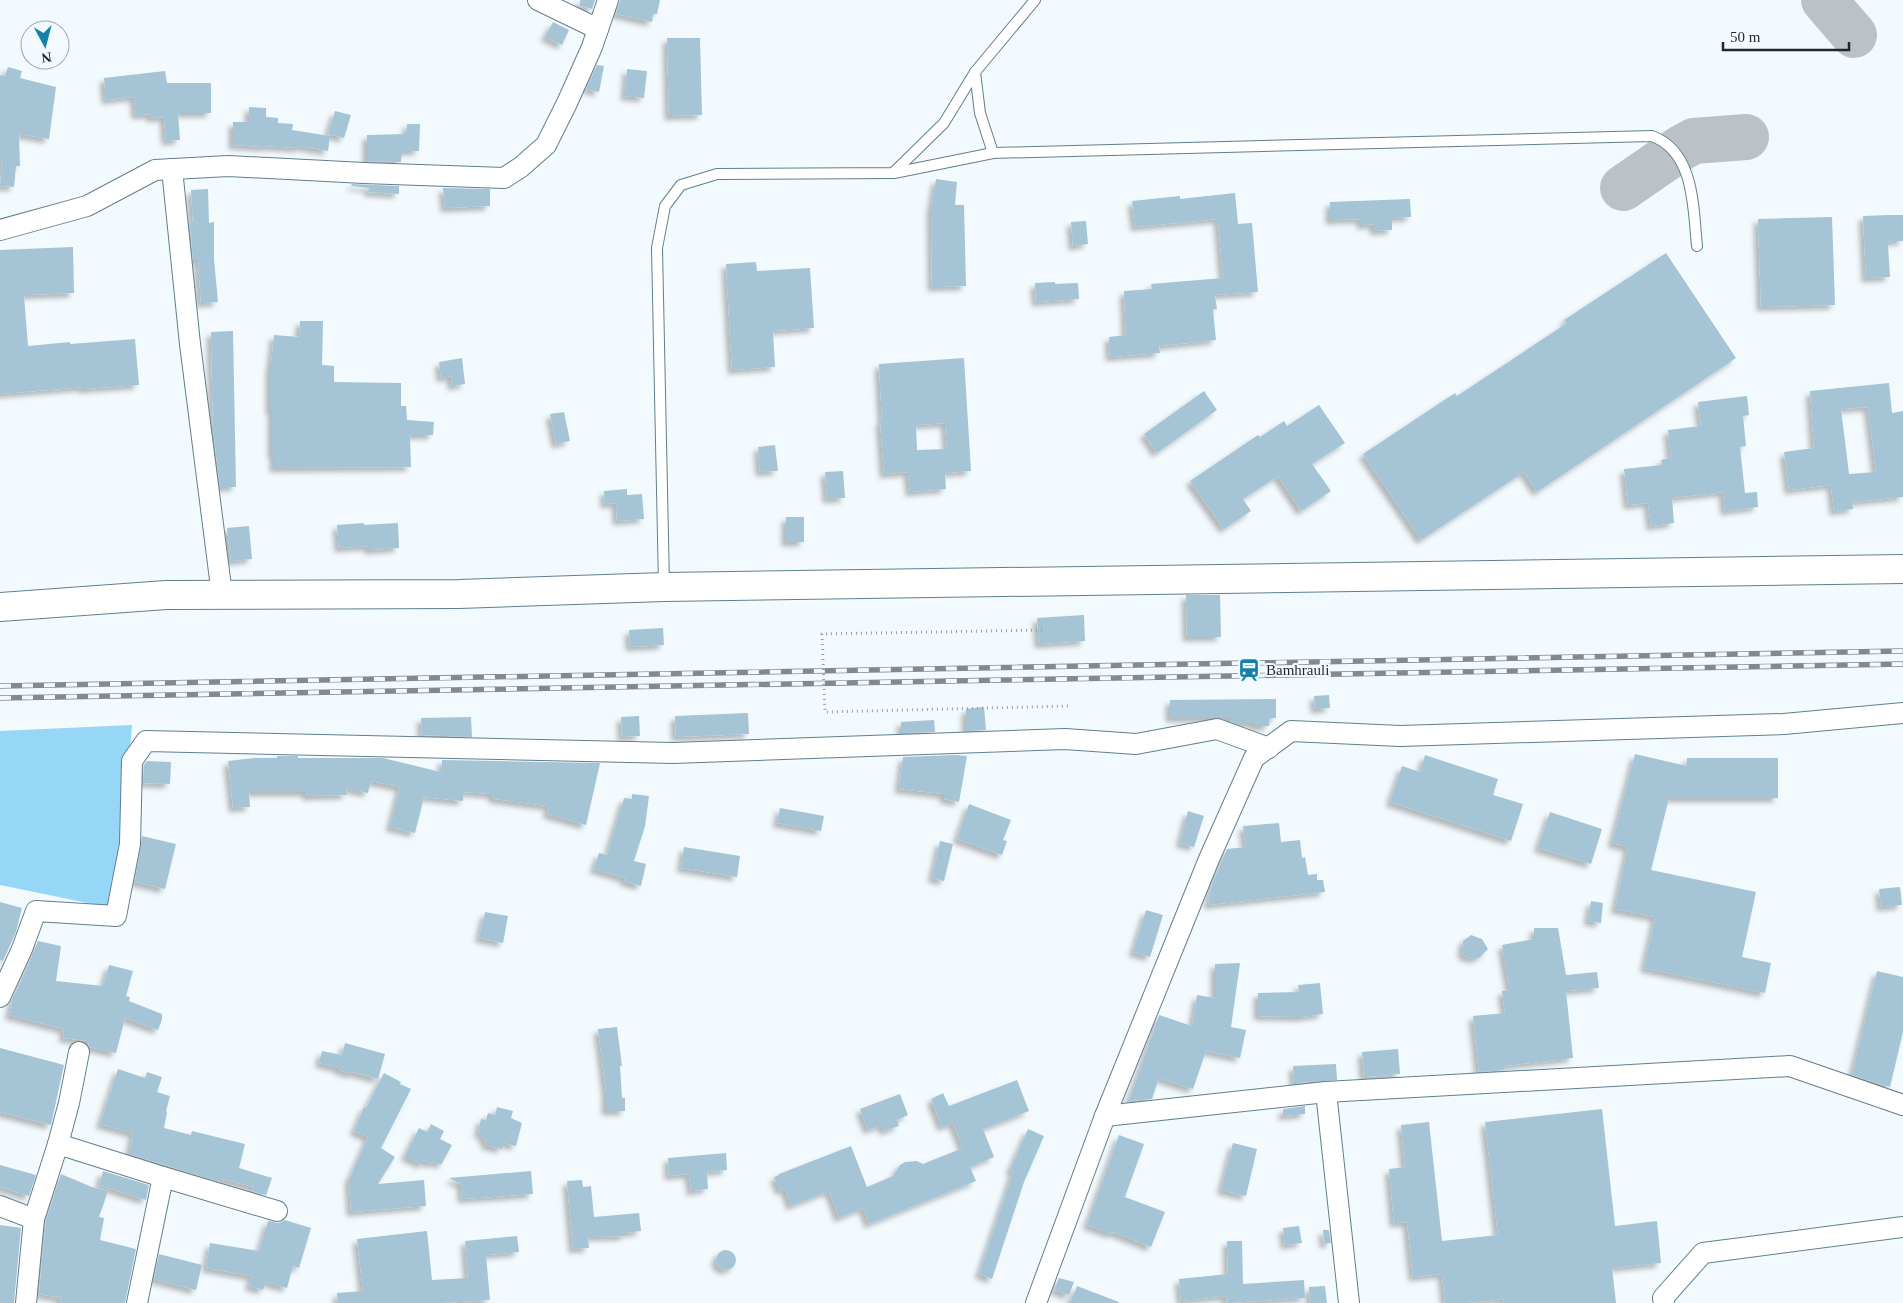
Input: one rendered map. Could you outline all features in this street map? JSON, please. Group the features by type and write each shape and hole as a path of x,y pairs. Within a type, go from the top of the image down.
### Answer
{"main road":[{"path":"0,607 166,596 459,594 664,587 1903,569"}],"street":[{"path":"538,0 598,29"},
{"path":"0,230 87,206 155,170 228,166 364,174 504,178 521,167 546,145 567,103 608,0"},
{"path":"172,169 190,344 222,595"},
{"path":"1036,1303 1104,1116 1209,858 1254,758 1291,731 1400,736 1765,725 1903,713"},
{"path":"0,997 36,911 116,916 130,844 132,761 146,741 673,753 1065,739 1136,744 1216,729 1269,748"},
{"path":"26,1303 34,1219 58,1144 69,1103 79,1052"},
{"path":"1104,1116 1326,1092 1790,1066 1903,1105"},
{"path":"1326,1092 1348,1303"},
{"path":"58,1144 163,1178 277,1211"},
{"path":"137,1303 163,1178"},
{"path":"0,1206 34,1219"},
{"path":"1664,1303 1664,1298 1703,1252 1903,1227"}],"lane":[{"path":"894,173 944,123 975,72 1035,0"},
{"path":"975,72 980,113 993,153"},
{"path":"664,587 657,248 665,206 681,185 717,174 894,173 993,153 1652,136 1661,139 1675,152 1685,171 1692,196 1697,246"}],"path":[{"path":"1042,630 822,634 825,712 1069,706"}],"shaded area":[{"path":"132,725 117,909 0,885 0,731"}],"building":[{"path":"580,0 595,0 592,9 580,6"},
{"path":"620,0 660,0 657,14 653,14 652,22 616,14"},
{"path":"553,22 569,30 562,45 545,37"},
{"path":"667,38 700,38 702,115 669,116"},
{"path":"597,65 604,66 599,92 586,89"},
{"path":"8,67 22,71 20,78 56,87 49,139 19,134 20,166 16,166 14,187 0,186 2,163 0,163 0,75 5,76"},
{"path":"627,69 647,71 644,98 625,96"},
{"path":"165,71 167,83 211,83 211,113 178,113 180,140 166,141 164,117 151,118 150,114 136,115 134,97 106,100 104,78"},
{"path":"249,107 266,108 266,117 278,118 278,123 293,124 292,130 330,136 328,151 300,146 300,148 233,145 233,122 249,122"},
{"path":"335,111 351,115 344,138 328,134"},
{"path":"407,124 420,124 419,151 402,151 401,162 367,161 367,135 406,134"},
{"path":"936,179 957,182 955,205 964,205 966,286 932,287 931,206"},
{"path":"352,184 399,186 399,194 368,192 369,188 351,186"},
{"path":"443,188 490,189 490,206 445,208"},
{"path":"208,189 209,223 214,222 214,259 218,302 201,303 198,260 193,260 190,223 193,223 191,190"},
{"path":"1235,193 1238,224 1252,223 1258,292 1215,295 1217,309 1213,310 1216,340 1159,346 1160,353 1110,357 1109,337 1126,335 1124,291 1152,289 1151,284 1223,278 1218,219 1135,227 1132,201 1180,196 1180,199"},
{"path":"1410,199 1411,217 1392,218 1392,230 1374,231 1374,224 1361,225 1361,219 1330,220 1330,202"},
{"path":"1903,215 1903,241 1889,241 1890,245 1888,245 1890,277 1866,278 1863,216"},
{"path":"1832,217 1835,305 1761,307 1758,219"},
{"path":"1086,221 1088,244 1073,246 1071,222"},
{"path":"73,247 74,293 24,295 28,346 135,339 139,385 83,389 83,387 0,394 0,250"},
{"path":"1666,253 1736,358 1537,492 1524,472 1421,540 1363,454 1455,393 1457,396 1567,323 1564,320"},
{"path":"756,262 757,271 810,268 814,328 773,331 775,367 732,370 726,264"},
{"path":"1055,282 1055,284 1078,283 1079,299 1036,302 1035,283"},
{"path":"300,321 323,321 322,365 334,366 334,382 401,383 401,406 406,406 407,420 434,422 433,435 410,435 411,467 274,468 274,454 272,454 272,410 270,410 270,365 274,335 299,337"},
{"path":"233,331 236,487 220,487 213,428 211,332"},
{"path":"462,358 465,384 452,386 451,376 441,378 439,362"},
{"path":"964,358 971,471 945,473 946,489 910,492 908,472 884,474 880,421 882,421 879,364","holes":["945,423 947,449 917,450 916,425"]},
{"path":"1889,383 1892,413 1903,411 1903,497 1852,502 1853,509 1834,511 1831,485 1789,490 1784,452 1814,448 1810,391","holes":["1868,407 1876,472 1849,474 1841,409"]},
{"path":"1204,391 1217,410 1157,453 1144,434"},
{"path":"1747,396 1749,415 1743,416 1746,446 1740,447 1745,493 1757,492 1758,507 1725,511 1723,492 1672,498 1674,523 1651,526 1648,503 1628,505 1624,469 1662,465 1661,460 1671,458 1668,430 1701,426 1698,402"},
{"path":"1319,405 1345,443 1312,464 1331,491 1301,511 1278,476 1243,499 1251,511 1224,529 1190,481 1258,435 1260,437 1284,421 1287,426"},
{"path":"564,412 570,441 556,444 550,414"},
{"path":"775,445 778,471 760,472 758,447"},
{"path":"843,471 845,498 827,499 825,472"},
{"path":"627,489 627,495 642,494 644,519 617,521 616,503 605,504 604,491"},
{"path":"786,517 804,517 804,542 786,542"},
{"path":"364,523 364,525 398,523 399,548 369,550 369,546 339,548 337,525"},
{"path":"249,526 252,559 231,561 227,528"},
{"path":"1186,595 1220,595 1221,637 1187,637"},
{"path":"1084,615 1085,641 1039,644 1037,618"},
{"path":"663,628 664,645 630,647 629,630"},
{"path":"1329,695 1330,708 1315,709 1314,696"},
{"path":"1276,699 1276,718 1269,718 1269,726 1254,726 1254,723 1236,723 1230,721 1230,718 1170,718 1170,700"},
{"path":"984,707 986,730 966,731 966,709"},
{"path":"748,713 749,734 676,737 675,716"},
{"path":"639,716 640,736 622,737 621,717"},
{"path":"471,717 472,737 422,735 421,718"},
{"path":"934,720 935,732 901,733 901,722"},
{"path":"1635,754 1687,766 1687,758 1778,758 1778,798 1669,798 1651,870 1756,892 1742,957 1771,963 1765,993 1644,968 1655,917 1615,909 1628,847 1612,843"},
{"path":"1425,755 1498,779 1493,795 1523,804 1511,841 1390,802 1402,766 1420,772"},
{"path":"277,756 298,756 298,758 383,758 441,772 442,760 600,763 586,825 547,814 549,806 494,799 492,794 464,792 463,801 424,797 415,833 390,827 400,787 371,781 368,793 346,788 347,795 307,796 306,792 249,792 250,807 233,808 228,761 277,758"},
{"path":"967,756 959,802 944,799 944,794 899,789 903,757"},
{"path":"147,761 171,762 170,784 143,783 144,765"},
{"path":"632,794 649,796 645,826 634,861 646,864 641,886 624,881 625,878 594,869 599,853 607,855 624,798 632,799"},
{"path":"969,804 1011,820 1003,840 1007,841 1002,855 957,839"},
{"path":"780,808 824,816 821,831 777,823"},
{"path":"1188,811 1204,816 1194,847 1180,843"},
{"path":"1550,812 1602,829 1591,864 1538,848"},
{"path":"1279,823 1281,842 1300,840 1302,858 1305,857 1308,875 1317,874 1317,880 1323,880 1325,892 1208,905 1212,884 1227,849 1246,847 1243,826"},
{"path":"142,836 176,844 165,889 135,882"},
{"path":"940,841 953,844 944,881 932,878"},
{"path":"684,847 740,856 737,877 681,868"},
{"path":"1900,887 1902,905 1881,907 1879,889"},
{"path":"1591,901 1603,903 1601,923 1588,921"},
{"path":"0,902 22,908 16,932 3,961 0,960"},
{"path":"1146,910 1163,915 1150,957 1133,952"},
{"path":"485,912 508,916 503,943 479,938"},
{"path":"1534,928 1558,928 1566,975 1597,972 1599,988 1566,991 1573,1058 1504,1066 1505,1070 1479,1072 1473,1016 1505,1013 1502,991 1510,990 1502,945 1534,939"},
{"path":"1471,935 1482,939 1488,949 1480,957 1474,959 1464,956 1462,951 1463,941"},
{"path":"38,941 61,946 56,981 103,986 109,965 133,971 126,996 130,997 129,1001 162,1014 158,1030 125,1018 116,1053 89,1047 88,1041 63,1038 64,1029 9,1015 14,994"},
{"path":"1240,963 1231,1027 1246,1030 1240,1058 1206,1051 1193,1089 1159,1078 1152,1099 1129,1101 1159,1015 1192,1026 1197,995 1215,998 1215,964"},
{"path":"1877,971 1903,977 1903,1032 1890,1087 1852,1075"},
{"path":"1320,983 1323,1014 1301,1017 1258,1016 1258,993 1299,992 1298,985"},
{"path":"617,1027 622,1066 620,1066 622,1098 625,1098 625,1111 606,1111 606,1091 598,1029"},
{"path":"345,1043 385,1054 378,1079 352,1072 352,1074 339,1070 339,1068 319,1063 322,1051 342,1055"},
{"path":"0,1048 64,1065 51,1125 0,1112"},
{"path":"1398,1049 1400,1074 1364,1077 1362,1052"},
{"path":"1336,1064 1337,1080 1294,1083 1293,1066"},
{"path":"118,1069 145,1078 147,1072 162,1077 157,1092 170,1096 164,1128 191,1135 192,1131 245,1144 239,1168 272,1178 266,1195 252,1191 254,1187 222,1179 222,1182 210,1179 129,1154 133,1133 100,1124"},
{"path":"384,1073 411,1089 381,1148 395,1157 378,1184 424,1180 426,1206 351,1212 349,1180 368,1137 354,1131 364,1107 366,1108"},
{"path":"1017,1080 1029,1111 983,1129 994,1157 970,1167 976,1181 869,1224 863,1208 839,1218 829,1191 791,1206 785,1189 780,1191 774,1177 851,1146 867,1187 893,1176 900,1165 905,1162 917,1161 923,1164 963,1148 953,1123 942,1127 931,1099 943,1093 949,1106"},
{"path":"900,1094 908,1115 897,1120 899,1126 884,1131 882,1125 868,1130 860,1109"},
{"path":"1305,1106 1305,1114 1283,1116 1283,1109"},
{"path":"497,1107 513,1111 511,1118 522,1123 516,1146 503,1143 502,1149 485,1145 486,1140 482,1138 483,1134 478,1133 481,1119 486,1120 488,1113 495,1115"},
{"path":"1602,1109 1615,1226 1657,1221 1661,1263 1612,1268 1616,1303 1504,1303 1503,1299 1468,1303 1445,1303 1442,1274 1413,1277 1407,1222 1394,1223 1389,1169 1405,1167 1401,1125 1429,1122 1442,1241 1498,1235 1485,1122"},
{"path":"431,1124 444,1131 440,1139 452,1145 441,1165 433,1161 432,1164 423,1160 423,1165 405,1156 419,1128 427,1132"},
{"path":"1028,1129 1044,1136 1024,1182 992,1279 979,1274 1013,1172 1010,1170"},
{"path":"1119,1135 1144,1144 1125,1197 1165,1212 1151,1247 1113,1232 1112,1234 1087,1225"},
{"path":"1233,1143 1257,1149 1246,1196 1221,1190"},
{"path":"726,1153 727,1170 707,1172 708,1189 691,1191 689,1174 669,1176 668,1158"},
{"path":"0,1165 36,1175 29,1196 0,1187"},
{"path":"103,1171 149,1185 146,1200 99,1185"},
{"path":"531,1171 533,1194 462,1199 461,1184 449,1178"},
{"path":"61,1174 92,1187 108,1191 99,1217 104,1218 100,1240 136,1249 125,1303 60,1303 61,1298 39,1294 46,1221"},
{"path":"582,1180 583,1187 591,1186 594,1217 639,1213 641,1231 625,1233 625,1236 588,1237 589,1248 573,1249 567,1181"},
{"path":"285,1220 311,1228 299,1268 293,1266 287,1288 266,1282 263,1290 249,1286 252,1276 206,1268 210,1243 259,1251 268,1221 279,1223"},
{"path":"0,1225 21,1228 14,1303 0,1303"},
{"path":"1299,1226 1302,1243 1285,1245 1283,1228"},
{"path":"1323,1230 1329,1230 1331,1243 1324,1244"},
{"path":"427,1231 432,1280 468,1278 465,1241 517,1236 519,1252 486,1255 490,1300 441,1303 338,1303 337,1293 363,1291 357,1239"},
{"path":"1227,1241 1242,1241 1243,1284 1304,1280 1305,1298 1227,1303 1226,1296 1181,1301 1179,1279 1228,1274"},
{"path":"726,1250 733,1253 736,1260 733,1267 726,1270 719,1267 716,1260 719,1253"},
{"path":"159,1254 202,1265 196,1290 154,1279"},
{"path":"1059,1278 1074,1282 1069,1295 1054,1290"},
{"path":"1077,1286 1119,1302 1070,1303"},
{"path":"1325,1286 1327,1303 1310,1303 1309,1287"}],"taxiway":[{"path":"1824,0 1854,35"},
{"path":"1623,188 1694,141 1746,137"}],"railway":[{"path":"0,686 1903,651"},
{"path":"0,698 1903,664"}],"place":[{"name":"Bamhrauli","path":"1249,670"}]}
